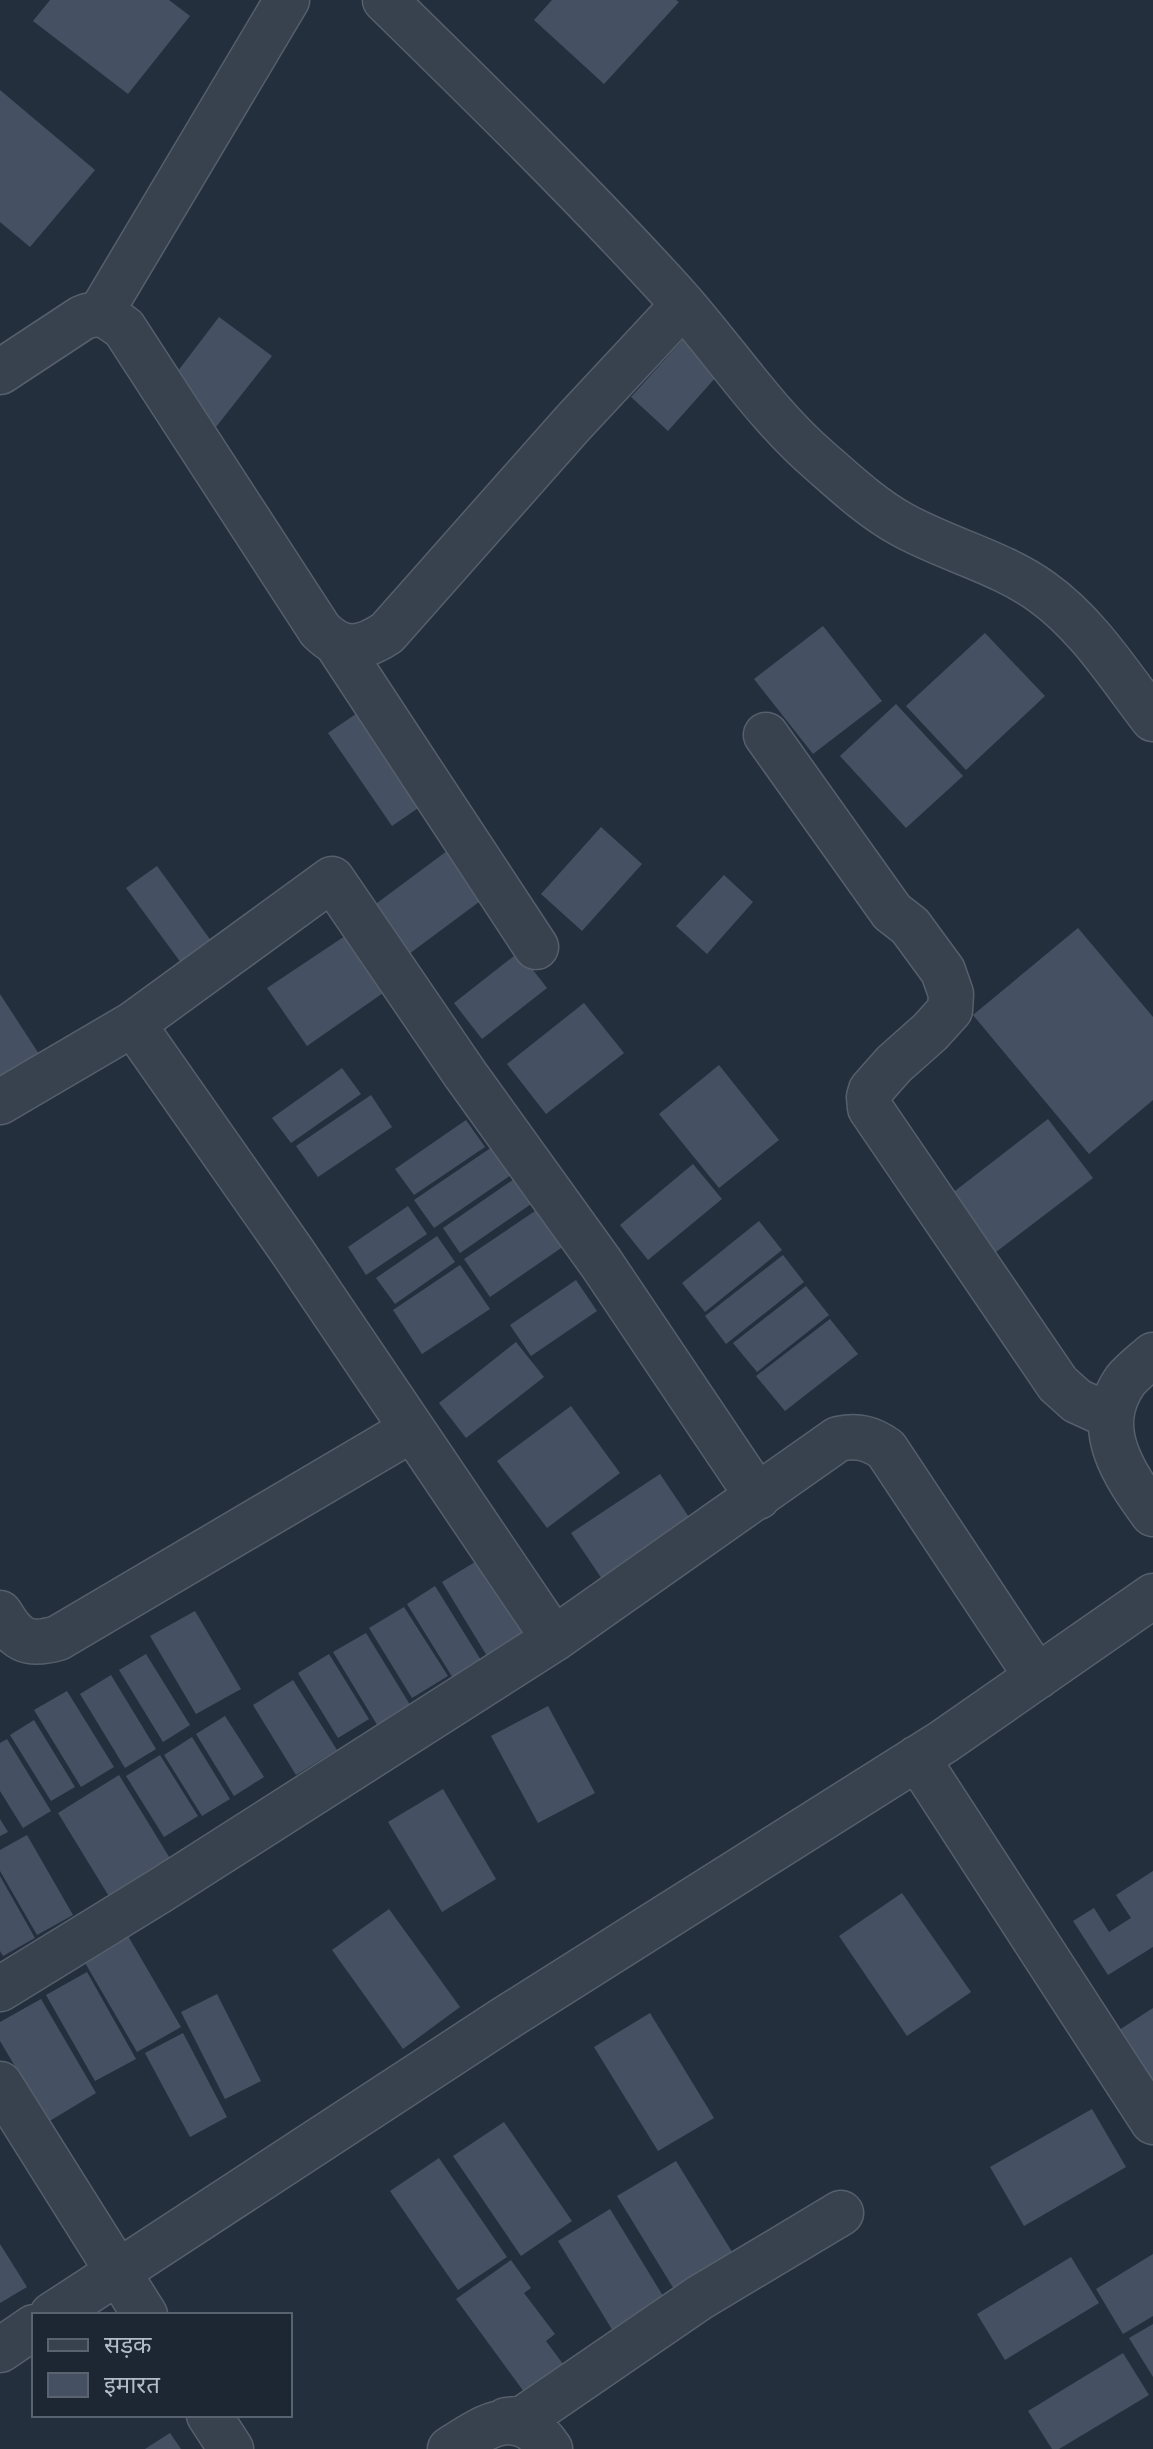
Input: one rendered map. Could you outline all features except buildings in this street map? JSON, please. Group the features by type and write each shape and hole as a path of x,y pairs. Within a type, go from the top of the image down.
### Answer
{"street":[{"path":"100,314 287,0"},
{"path":"385,0 611,227 683,305 782,424 817,459 901,524 1041,591 1085,630 1153,719"},
{"path":"337,644 368,646 387,633 573,423 683,305"},
{"path":"0,372 82,318 100,314 124,328 320,630 337,644 536,947"},
{"path":"766,735 892,912 910,926 943,971 951,994 950,1010 871,1090 870,1108 1058,1384 1077,1401 1110,1416"},
{"path":"0,1102 133,1024 332,879 465,1074 601,1263 758,1497"},
{"path":"133,1024 292,1251 554,1639"},
{"path":"1153,1355 1125,1381 1110,1416 1113,1449 1153,1514"},
{"path":"0,1613 17,1637 29,1642 58,1638 411,1430"},
{"path":"0,1989 554,1639 838,1439 852,1436 870,1438 886,1449 1037,1677"},
{"path":"55,2313 506,2018 917,1758 1153,1596"},
{"path":"917,1758 1153,2122"},
{"path":"0,2084 144,2313"},
{"path":"450,2449 486,2426 524,2418 699,2298 841,2213"},
{"path":"0,2350 32,2328"},
{"path":"210,2417 231,2449"},
{"path":"506,2420 540,2434 550,2449"}]}
